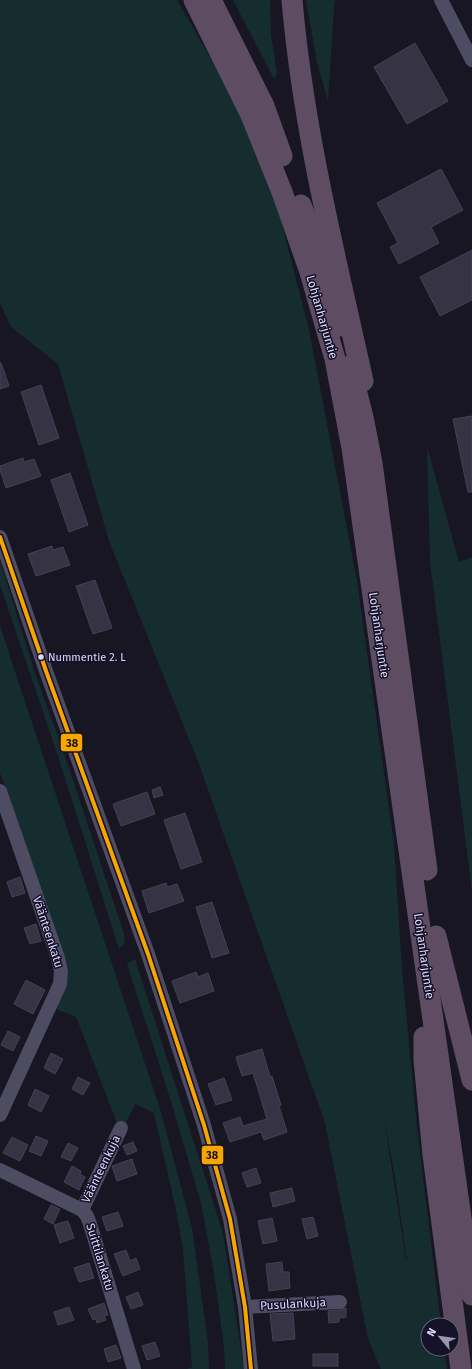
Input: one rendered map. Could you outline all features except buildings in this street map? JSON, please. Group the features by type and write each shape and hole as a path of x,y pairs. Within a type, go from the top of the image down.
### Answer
{"highway":[{"name":"Lohjanharjuntie","path":"194,0 251,115 282,192 310,272 335,359 352,448 429,939 472,1195"},
{"name":"Lohjanharjuntie","path":"211,0 264,106 324,264 363,417 372,463 472,1295"},
{"path":"292,0 294,24 314,158 363,381 363,417"},
{"path":"429,939 472,1080"},
{"path":"429,939 424,1060 433,1155 461,1369"}],"street":[{"path":"441,0 472,60"},
{"path":"0,537 46,672 148,954 193,1087 230,1219 245,1307 251,1369"},
{"name":"Väänteenkatu","path":"0,791 56,951 61,971 60,984 0,1115"},
{"name":"Väänteenkuja","path":"82,1210 121,1128"},
{"name":"Suittilankatu","path":"0,1170 82,1210 90,1224 134,1369"},
{"name":"Pusulankuja","path":"245,1307 340,1302"}],"green space":[{"path":"0,0 177,0 229,90 273,190 309,330 357,581 394,844 402,970 417,1127 440,1317 420,1317 420,1357 445,1357 447,1369 381,1369 368,1339 325,1123 199,764 109,541 58,364 11,327 0,303","holes":["384,1119 395,1177 407,1261 406,1260"]},
{"path":"233,0 270,0 271,35 277,73 274,79"},
{"path":"306,0 335,0 328,101 317,63"},
{"path":"427,446 459,562 472,557 472,891 430,562"},
{"path":"0,561 37,679 61,744 124,934 124,943 119,949 58,756 0,585"},
{"path":"0,626 161,1112 192,1228 208,1342 209,1369 187,1369 192,1367 183,1250 176,1210 154,1113 135,1104 124,1127 117,1123 76,1017 56,1009 63,988 15,813 0,773"},
{"path":"135,959 223,1233 244,1369 225,1369 224,1347 214,1273 201,1203 169,1095 127,964"}],"transit line":[{"name":"38","path":"0,537 46,671 148,954 204,1125 230,1219 245,1307 251,1369"}],"place":[{"name":"Nummentie 2. L","path":"41,657"}]}
